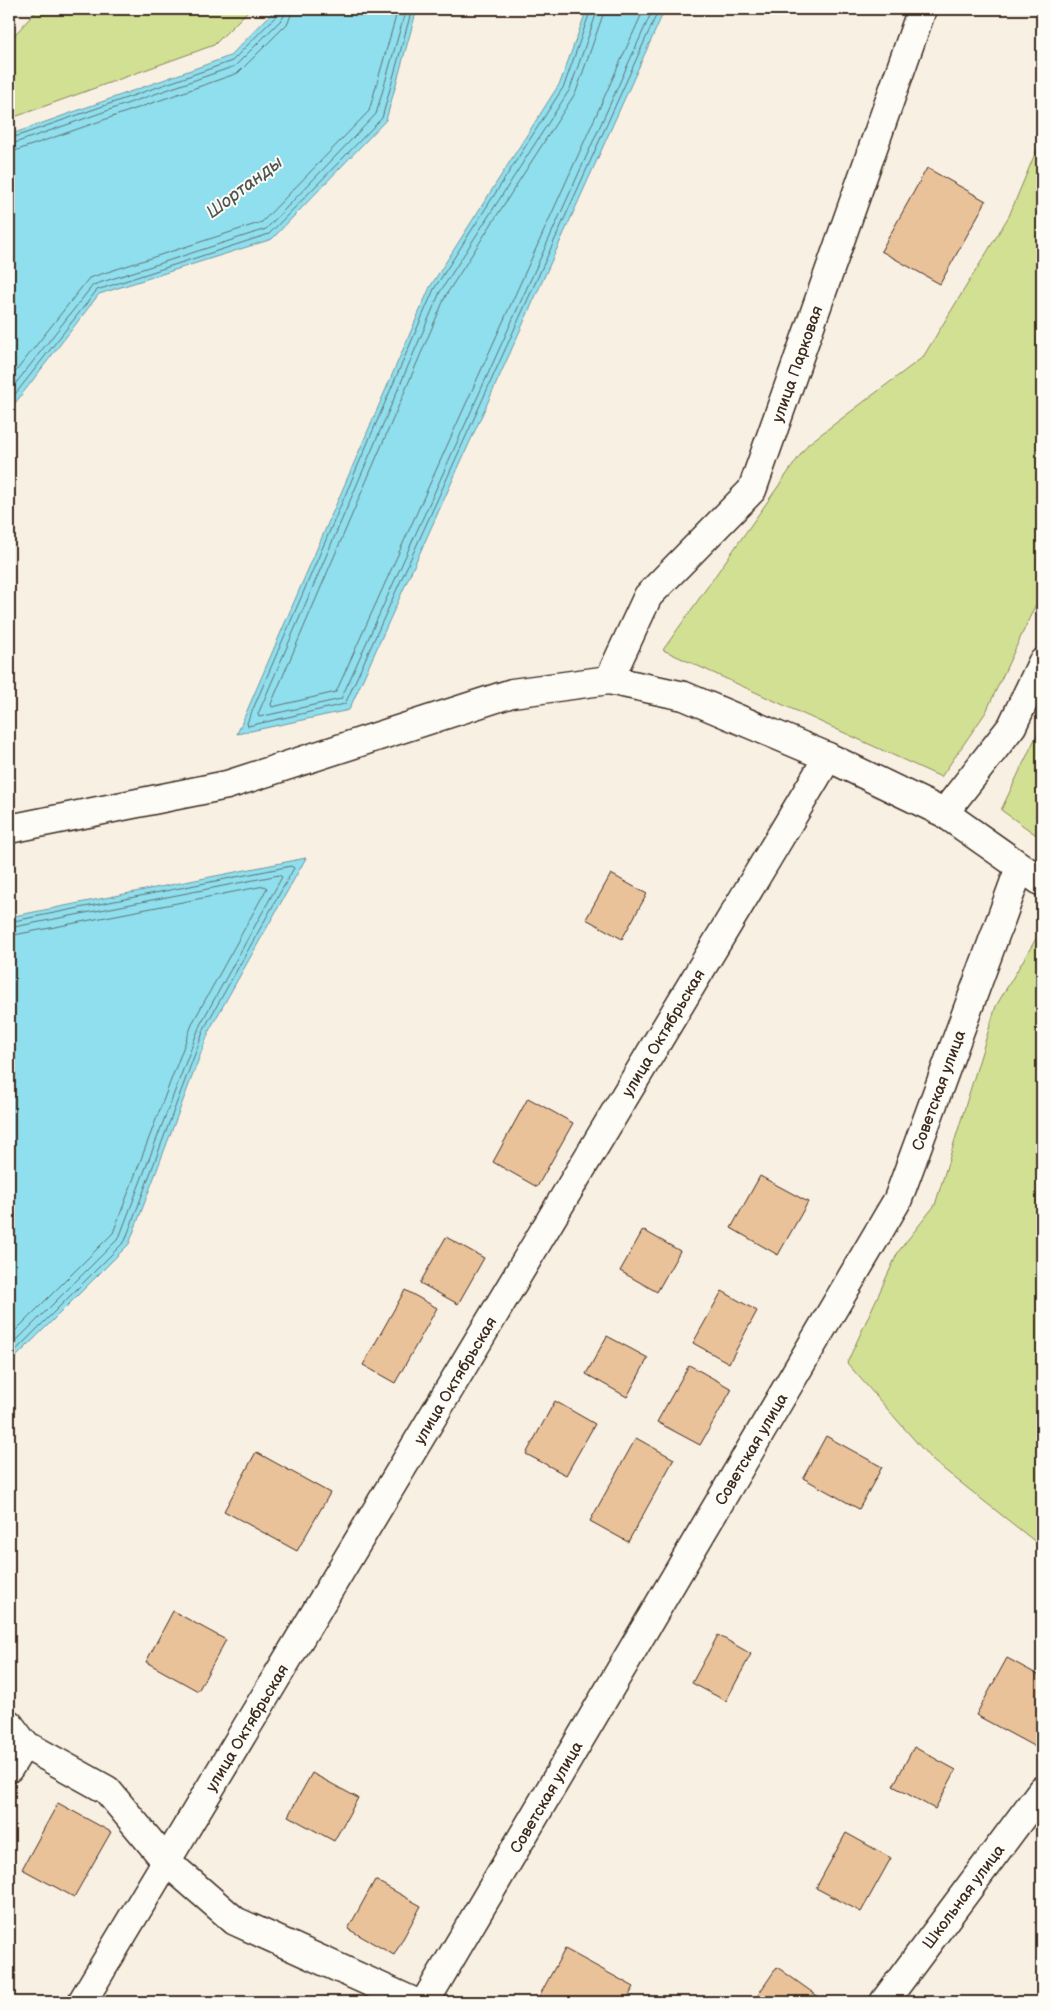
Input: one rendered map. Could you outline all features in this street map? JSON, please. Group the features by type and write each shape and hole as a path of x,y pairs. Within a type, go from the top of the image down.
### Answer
{"street":[{"name":"улица Парковая","path":"609,680 648,596 752,490 922,9"},
{"path":"944,813 1012,726 1042,663"},
{"path":"9,829 227,785 512,693 609,680 684,696 828,757 944,813 1031,875"},
{"name":"улица Октябрьская","path":"82,2002 828,757"},
{"name":"Советская улица","path":"425,2002 898,1199 1031,875"},
{"path":"9,1768 16,1734 106,1790 166,1861 235,1921 414,2002"},
{"name":"Школьная улица","path":"884,2002 1042,1790"}],"green space":[{"path":"38,9 250,9 214,45 9,119 9,41"},
{"path":"1042,137 1042,591 986,712 941,777 663,650 808,444 923,357 1009,216"},
{"path":"1042,724 1042,839 1001,810"},
{"path":"1037,937 1042,941 1042,1547 932,1460 847,1363 898,1252 935,1205 996,1006"}],"water":[{"name":"Шортанды","path":"276,9 417,9 386,120 272,239 99,294 9,411 9,135 230,56"},
{"path":"587,9 665,9 349,710 237,734 430,287 560,83"},
{"path":"306,858 210,1029 129,1244 9,1364 9,917"}],"building":[{"path":"927,168 986,201 940,284 881,251"},
{"path":"611,874 647,894 622,939 586,919"},
{"path":"528,1098 573,1123 537,1187 493,1162"},
{"path":"760,1176 808,1202 778,1255 731,1228"},
{"path":"643,1230 680,1251 657,1292 620,1271"},
{"path":"446,1237 484,1258 458,1304 420,1283"},
{"path":"405,1290 437,1308 395,1383 363,1365"},
{"path":"722,1291 757,1311 729,1363 693,1343"},
{"path":"607,1336 648,1358 627,1397 586,1374"},
{"path":"689,1365 732,1389 700,1445 657,1422"},
{"path":"555,1401 595,1424 566,1475 526,1454"},
{"path":"826,1436 882,1467 859,1509 803,1478"},
{"path":"636,1438 674,1459 628,1542 590,1521"},
{"path":"256,1452 330,1493 297,1551 224,1511"},
{"path":"173,1611 226,1640 198,1691 146,1662"},
{"path":"718,1635 751,1654 726,1701 692,1683"},
{"path":"1007,1658 1042,1677 1042,1742 1039,1749 976,1715"},
{"path":"914,1747 956,1770 935,1809 893,1786"},
{"path":"312,1773 358,1798 334,1841 288,1816"},
{"path":"58,1803 111,1832 74,1897 22,1869"},
{"path":"846,1833 891,1858 861,1912 816,1888"},
{"path":"375,1880 421,1906 394,1955 348,1929"},
{"path":"565,1949 634,1987 625,2002 536,2002"},
{"path":"777,1967 823,2000 822,2002 753,2002"}]}
